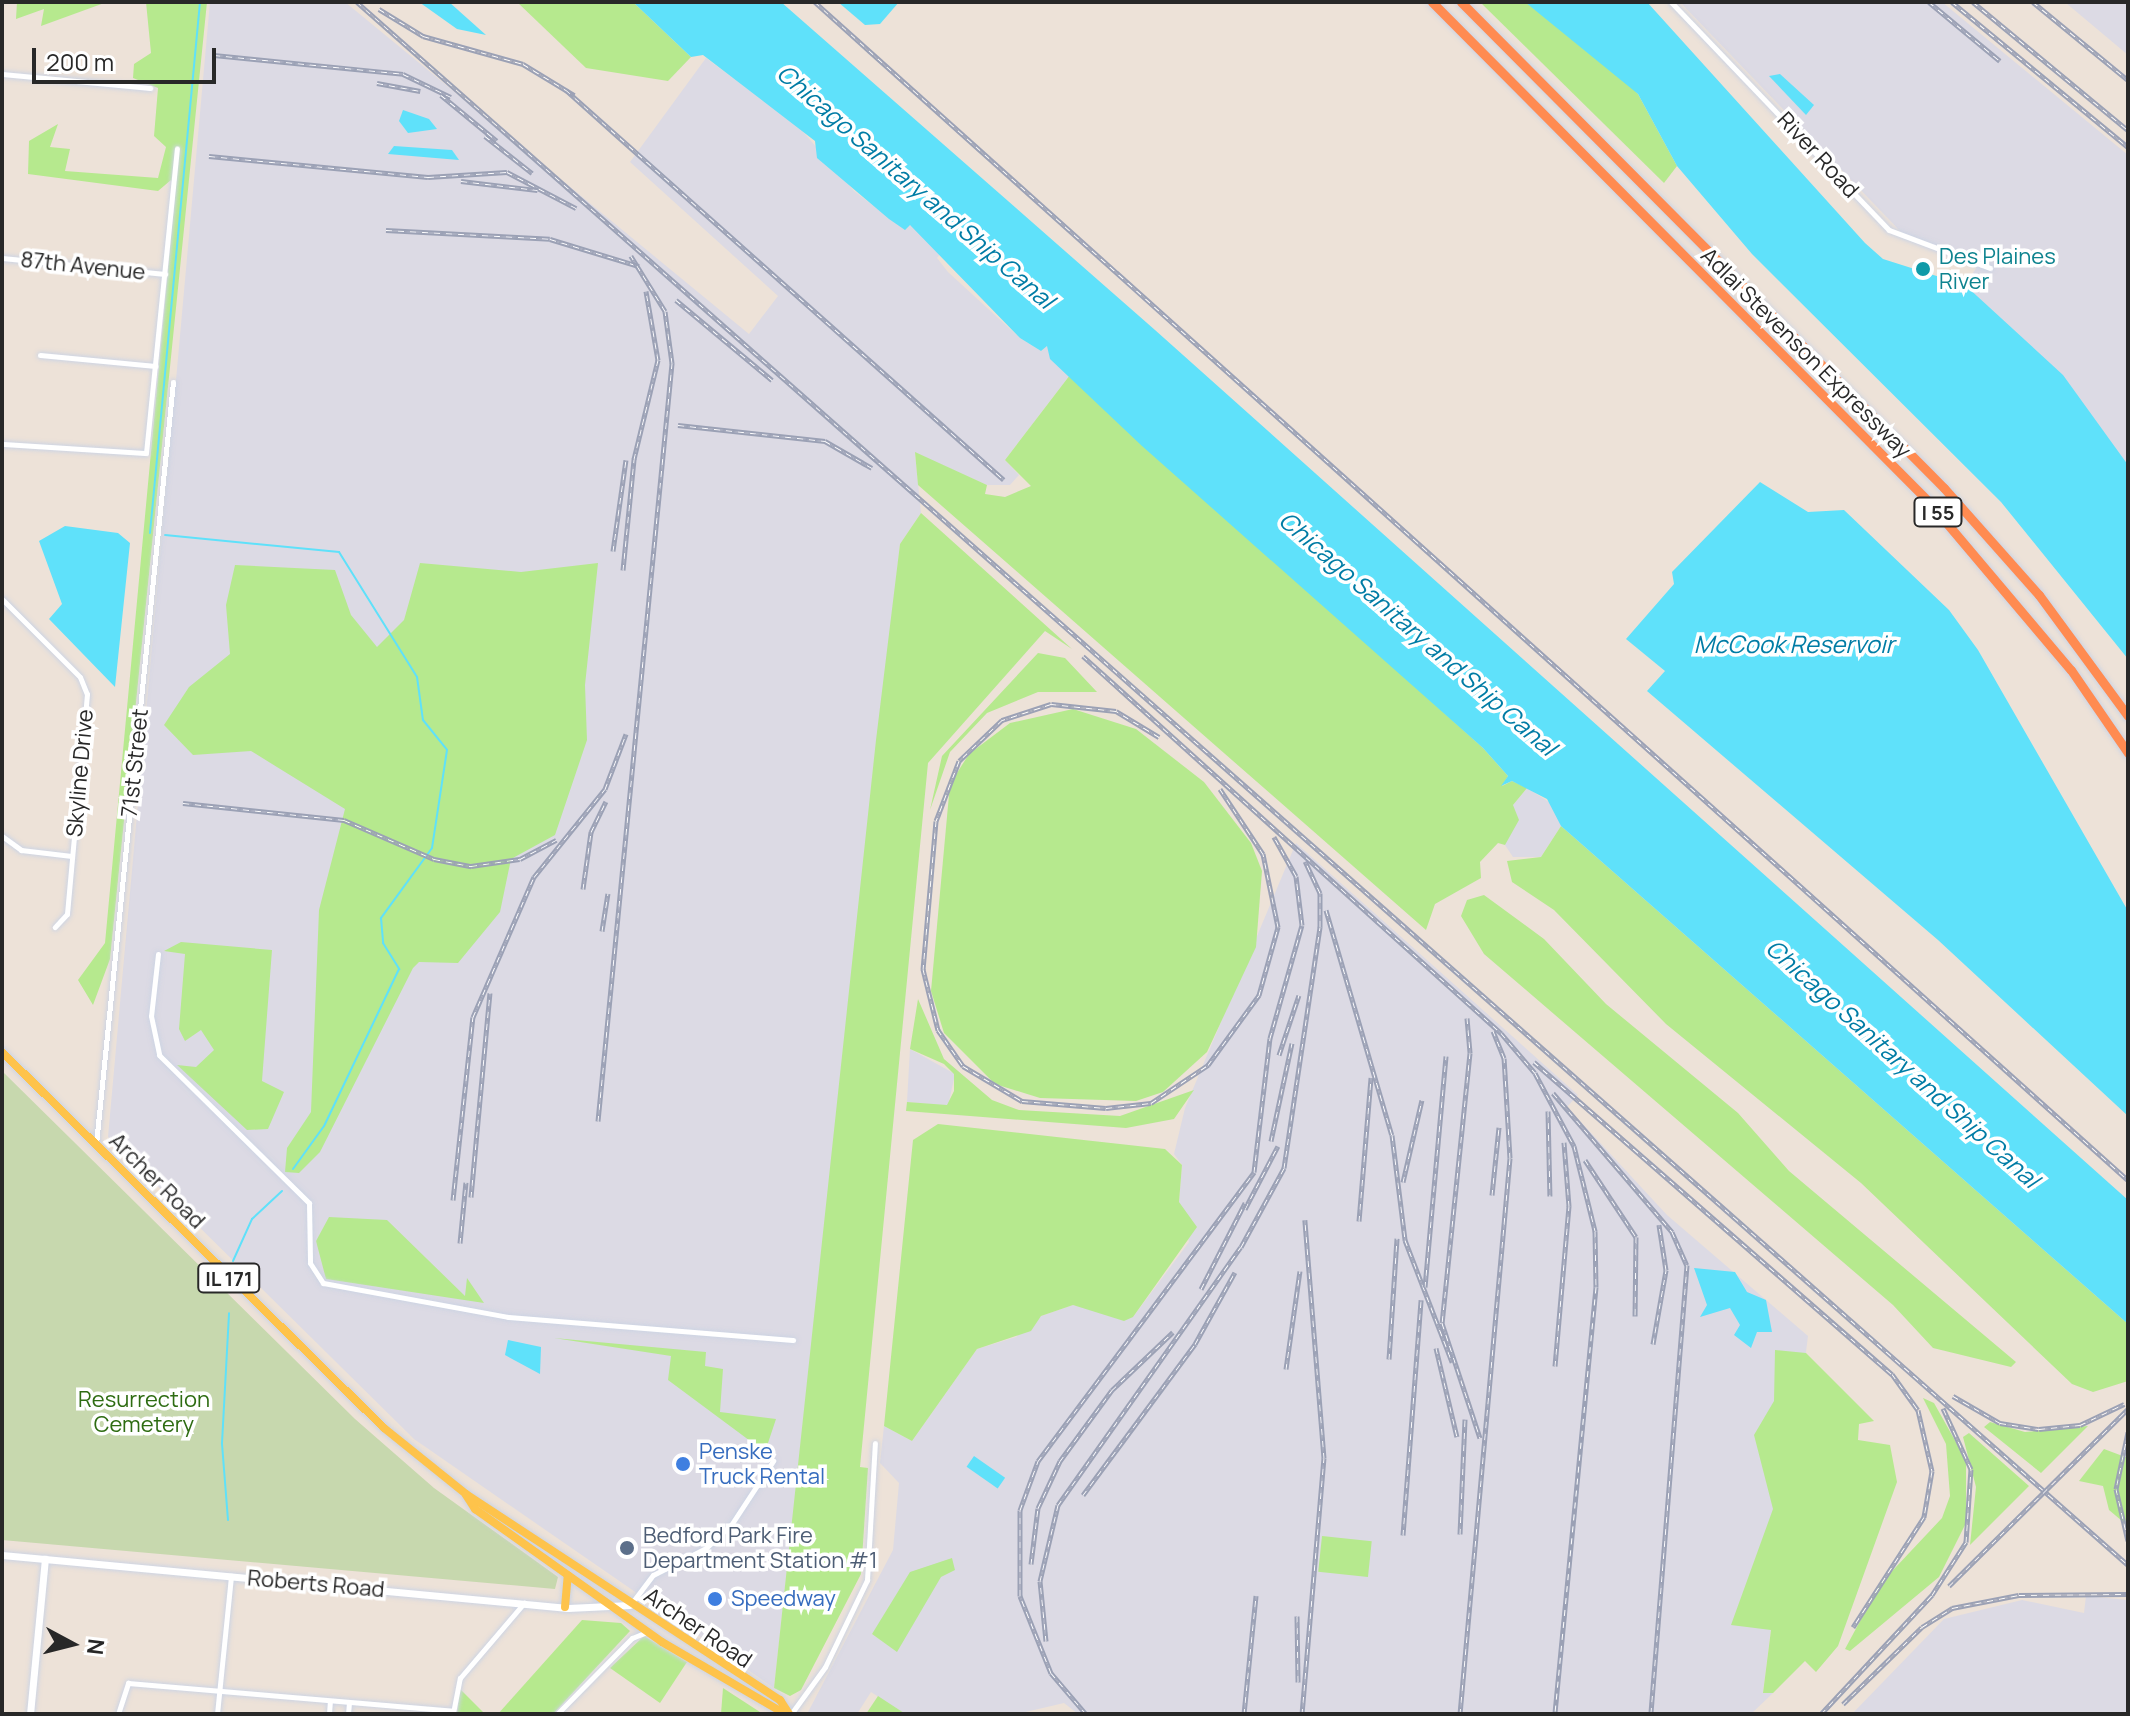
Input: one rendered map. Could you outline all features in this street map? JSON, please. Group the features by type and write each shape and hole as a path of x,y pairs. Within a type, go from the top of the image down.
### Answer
{"highway":[{"name":"Adlai Stevenson Expressway","path":"1432,2 1928,501 2071,670 2128,753"},
{"name":"Adlai Stevenson Expressway","path":"1461,2 1944,488 2039,595 2128,716"}],"main road":[{"name":"Archer Road","path":"2,1052 336,1384 466,1494 630,1605 780,1700 788,1714"},
{"name":"Archer Road","path":"466,1494 475,1509 648,1632 788,1714"},
{"path":"565,1607 568,1574"}],"street":[{"name":"River Road","path":"1671,2 1889,230 1990,268"},
{"path":"2,74 150,88"},
{"path":"2,444 144,455 177,149"},
{"name":"87th Avenue","path":"2,258 165,274"},
{"path":"40,355 155,366"},
{"name":"71st Street","path":"96,1145 173,382"},
{"name":"Skyline Drive","path":"2,599 86,689 67,914 55,927"},
{"path":"2,836 21,850 72,856"},
{"path":"158,954 151,1016 159,1055 309,1203 310,1263 323,1283 508,1317 793,1340"},
{"path":"788,1714 825,1667 867,1580 875,1443"},
{"path":"630,1605 653,1575 706,1548 731,1525 773,1461"},
{"name":"Roberts Road","path":"2,1555 565,1607 630,1605"},
{"path":"30,1714 45,1559"},
{"path":"217,1714 231,1576"},
{"path":"118,1714 128,1683 453,1712 460,1678 524,1603"},
{"path":"632,1638 635,1621"},
{"path":"557,1714 632,1638 648,1632"},
{"path":"329,1714 330,1701"},
{"path":"348,1714 349,1702"}],"shaded area":[{"path":"210,2 345,2 749,334 778,296 630,162 706,58 799,127 854,191 904,229 909,224 941,253 937,258 948,272 1020,338 1041,351 1047,346 1070,375 1005,460 1019,475 1010,485 987,485 915,453 921,513 900,544 774,1688 414,1439 108,1137"},
{"path":"1680,2 1942,2 2128,155 2128,536 1947,309 1980,263 1901,232"},
{"path":"2128,2 2128,55 2066,3"},
{"path":"1527,788 1555,806 1561,826 1541,857 1513,857 1505,845 1513,805"},
{"path":"1296,843 1578,1095 1567,1107 1667,1215 1808,1336 1763,1692 1773,1693 1751,1714 1078,1714 1064,1703 1017,1714 905,1714 871,1692 857,1714 807,1714 893,1550 899,1483 880,1463 884,1426 912,1441 977,1349 1016,1337 1041,1316 1073,1305 1133,1317 1189,1242 1179,1202 1182,1165 1174,1154 1185,1108","holes":["951,1558 954,1570 941,1576 897,1651 872,1634"]},
{"path":"910,1049 955,1074 948,1106 907,1102"},
{"path":"2086,1596 2128,1600 2128,1714 1852,1714 1944,1619 2022,1600 2084,1613"}],"green space":[{"path":"17,2 107,2 41,26 44,9 16,19"},
{"path":"146,2 207,2 110,959 93,1005 78,980 105,943 176,185 171,180 158,191 28,174 29,141 58,124 50,147 70,149 65,171 158,178 166,147 154,136 158,88 133,78 134,64 151,53"},
{"path":"517,2 633,2 691,57 668,81 586,68"},
{"path":"1480,2 1525,2 1612,66 1638,94 1677,166 1664,183"},
{"path":"1070,375 1483,748 1508,776 1502,786 1512,781 1527,788 1513,805 1519,820 1505,845 1498,843 1480,862 1481,878 1435,904 1426,930 918,485 915,452 987,485 985,494 1005,497 1031,486 1005,460"},
{"path":"921,513 1072,649 1045,631 928,763 860,1467 868,1468 861,1574 801,1690 790,1696 774,1688 876,740 900,544"},
{"path":"420,563 521,572 598,563 585,685 587,740 555,835 511,859 500,912 458,963 419,962 413,968 320,1152 299,1173 285,1172 287,1148 311,1112 319,910 345,809 251,751 193,755 164,725 189,687 230,654 226,605 235,565 335,570 351,615 377,647 404,620"},
{"path":"1038,653 1065,658 1097,692 1038,692 987,713 950,752 930,810 942,756"},
{"path":"1073,709 1136,729 1204,782 1251,843 1262,871 1256,947 1207,1052 1163,1092 1136,1101 1040,1098 995,1084 944,1033 931,991 950,784 969,754 1010,723"},
{"path":"1561,826 2128,1324 2128,1381 2093,1392 2072,1384 1861,1183 1666,1024 1554,910 1512,882 1507,861 1541,857"},
{"path":"1484,895 1544,939 1606,1004 1738,1113 1789,1171 2016,1362 2011,1367 1933,1348 1893,1305 1484,954 1461,916 1467,900"},
{"path":"181,942 272,950 262,1081 284,1092 268,1129 247,1130 177,1065 196,1067 214,1050 201,1030 185,1041 179,1029 185,954 164,951"},
{"path":"918,999 944,1059 992,1100 1019,1110 1120,1116 1194,1090 1174,1119 1126,1128 906,1111 907,1102 947,1105 954,1091 954,1074 944,1064 910,1049"},
{"name":"Resurrection Cemetery","path":"2,1071 355,1419 434,1488 558,1577 555,1589 2,1540"},
{"path":"938,1124 1165,1149 1182,1165 1179,1202 1197,1227 1133,1317 1124,1321 1073,1305 1041,1316 1031,1331 977,1349 912,1441 884,1426 913,1140"},
{"path":"329,1217 387,1220 465,1296 467,1278 484,1303 326,1279 316,1241"},
{"path":"554,1338 706,1352 705,1366 723,1369 720,1412 776,1419 765,1452 668,1380 671,1356"},
{"path":"1775,1350 1806,1353 1874,1421 1859,1424 1858,1440 1890,1445 1897,1482 1838,1646 1816,1672 1805,1661 1773,1693 1763,1693 1771,1630 1731,1625 1773,1509 1754,1435 1774,1401"},
{"path":"1923,1398 1934,1403 1966,1460 1966,1523 1939,1577 1850,1651 1845,1649 1880,1584 1942,1518 1950,1496 1946,1444"},
{"path":"1990,1422 2025,1432 2088,1426 2041,1473 1984,1427"},
{"path":"1969,1433 2029,1486 1970,1545 1976,1487 1963,1437"},
{"path":"2104,1449 2128,1458 2128,1526 2109,1510 2103,1486 2079,1481"},
{"path":"1322,1536 1372,1541 1368,1577 1318,1572"},
{"path":"952,1558 955,1570 941,1577 897,1652 872,1634 910,1572"},
{"path":"582,1620 621,1623 630,1631 553,1714 498,1714"},
{"path":"644,1636 687,1662 660,1703 610,1668"},
{"path":"723,1688 763,1714 721,1714"},
{"path":"460,1689 485,1714 457,1714"},
{"path":"878,1696 904,1713 905,1714 866,1714"}],"water":[{"path":"419,2 449,2 486,35 457,29"},
{"name":"Chicago Sanitary and Ship Canal","path":"633,2 781,2 1155,330 2128,1200 2128,1324 1561,826 1547,799 1512,781 1501,786 1508,776 1483,748 1142,446 1050,359 1047,346 1041,351 1020,338 910,225 905,230 889,219 817,158 815,141 703,55 691,57"},
{"path":"838,2 899,2 880,24 865,25"},
{"path":"1525,2 1647,2 1865,243 1883,259 1965,285 2063,375 2128,465 2128,659 2001,502 1752,254 1677,166 1638,94"},
{"path":"1780,74 1814,105 1806,115 1769,76"},
{"path":"403,110 429,119 437,129 408,133 399,121"},
{"path":"394,146 452,150 459,160 388,154"},
{"name":"McCook Reservoir","path":"1760,482 1808,512 1844,510 1949,610 1978,650 2128,911 2128,1116 1938,940 1647,691 1665,671 1626,639 1674,584 1672,572"},
{"path":"65,526 118,533 130,543 115,687 49,619 62,604 39,541"},
{"path":"1694,1268 1735,1272 1747,1292 1766,1300 1772,1332 1757,1332 1751,1348 1734,1335 1740,1325 1730,1308 1700,1317 1707,1305"},
{"path":"508,1340 541,1347 540,1374 505,1355"},
{"path":"974,1456 1005,1478 998,1488 967,1467"}],"waterway":[{"path":"150,533 200,2"},
{"path":"165,535 339,552 417,677 423,720 447,750 432,848 381,918 383,943 399,969 324,1126 293,1169"},
{"path":"233,1261 252,1219 282,1191"},
{"path":"228,1520 222,1443 229,1313"}],"railway":[{"path":"357,2 2128,1565"},
{"path":"815,2 2128,1180"},
{"path":"1929,2 2000,61"},
{"path":"1952,2 2128,147"},
{"path":"1973,2 2128,130"},
{"path":"2033,2 2128,80"},
{"path":"379,9 423,36 523,64 574,95"},
{"path":"214,55 403,74 451,97"},
{"path":"377,83 420,91"},
{"path":"566,90 1004,480"},
{"path":"441,95 497,141"},
{"path":"485,136 532,173"},
{"path":"209,156 428,177 507,172 576,208"},
{"path":"461,181 537,190"},
{"path":"386,230 550,239 639,266"},
{"path":"598,1121 672,363 665,311 631,256"},
{"path":"623,570 634,459 658,360 646,291"},
{"path":"676,300 772,380"},
{"path":"678,425 825,441 872,468"},
{"path":"613,551 626,460"},
{"path":"1083,656 1501,1033 1535,1073 1574,1146 1595,1231 1596,1287 1555,1714"},
{"path":"1159,737 1116,711 1051,704 1002,720 959,761 936,821 923,969 938,1030 963,1066 1022,1101 1106,1108 1151,1103 1208,1065 1259,995 1278,927 1263,854 1220,789"},
{"path":"453,1200 473,1017 534,877 605,789 626,734"},
{"path":"583,889 591,832 606,801"},
{"path":"183,803 344,820 434,859 471,866 520,859 556,840"},
{"path":"1086,1714 1051,1673 1020,1596 1020,1510 1038,1461 1254,1172 1270,1038 1302,925 1296,876 1274,837"},
{"path":"1046,1641 1040,1581 1058,1505 1241,1247 1284,1168 1320,927 1320,893 1305,861"},
{"path":"602,931 608,893"},
{"path":"1326,910 1392,1135 1405,1240 1452,1362"},
{"path":"471,1197 490,993"},
{"path":"1279,1055 1299,995"},
{"path":"1467,1018 1470,1053 1442,1323 1480,1438"},
{"path":"1460,1714 1510,1158 1504,1058 1493,1031"},
{"path":"1271,1141 1292,1043"},
{"path":"1425,1287 1446,1056"},
{"path":"1534,1062 1892,1374 1918,1410 1932,1471 1924,1517 1853,1627"},
{"path":"1359,1221 1371,1078"},
{"path":"1553,1093 1672,1232 1687,1265 1651,1714"},
{"path":"1403,1182 1422,1100"},
{"path":"1548,1111 1550,1196"},
{"path":"1492,1195 1499,1127"},
{"path":"1555,1366 1569,1206 1564,1142"},
{"path":"1245,1209 1278,1146"},
{"path":"1585,1160 1636,1237 1635,1316"},
{"path":"460,1243 466,1182"},
{"path":"1201,1289 1245,1203"},
{"path":"1302,1714 1324,1458 1305,1220"},
{"path":"1653,1344 1666,1270 1659,1225"},
{"path":"1389,1359 1397,1238"},
{"path":"1286,1369 1300,1271"},
{"path":"1083,1495 1195,1344 1235,1272"},
{"path":"1403,1535 1421,1300"},
{"path":"1031,1564 1038,1508 1060,1461 1112,1390 1173,1332"},
{"path":"1436,1348 1457,1437"},
{"path":"1953,1396 2000,1423 2039,1429 2080,1425 2124,1404"},
{"path":"1821,1714 1932,1595 1966,1542 1971,1469 1943,1408"},
{"path":"1949,1586 2128,1409"},
{"path":"1460,1534 1465,1419"},
{"path":"2128,1432 2116,1489 2128,1541"},
{"path":"1843,1704 1922,1627 1952,1608 2019,1595 2128,1594"},
{"path":"1244,1714 1256,1596"},
{"path":"1297,1616 1298,1682"}],"place":[{"name":"Des Plaines River","path":"1923,269"},
{"name":"Penske Truck Rental","path":"683,1464"},
{"name":"Bedford Park Fire Department Station #1","path":"627,1548"},
{"name":"Speedway","path":"715,1599"}]}
